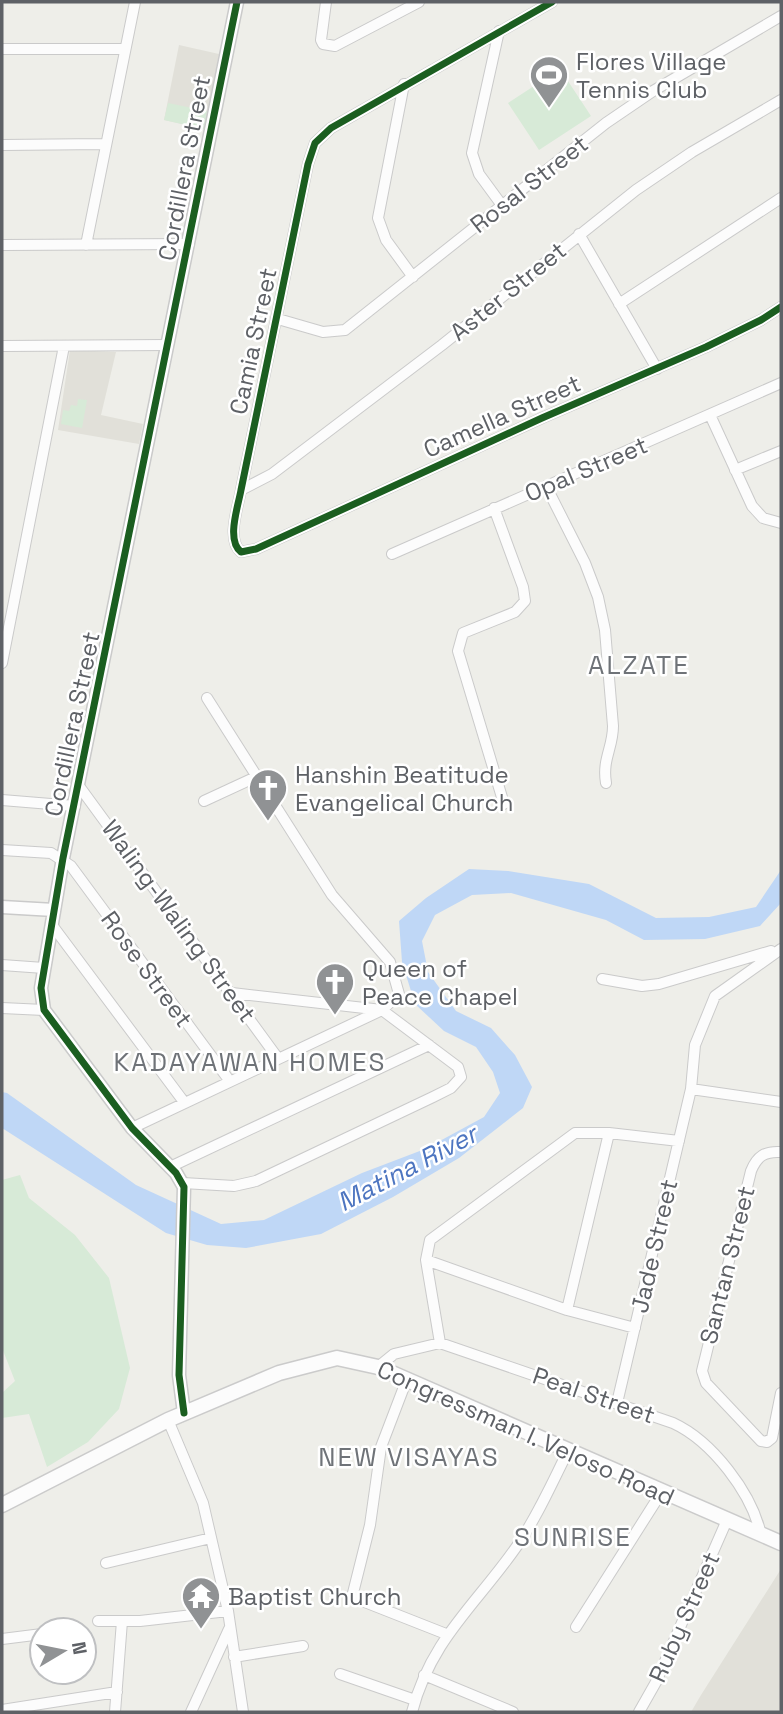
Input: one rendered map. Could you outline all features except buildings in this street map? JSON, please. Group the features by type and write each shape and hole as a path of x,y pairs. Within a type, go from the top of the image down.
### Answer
{"main road":[{"name":"Congressman I. Veloso Road","path":"2,1506 168,1420 253,1383 322,1359 351,1359 407,1379 781,1544"}],"street":[{"path":"86,245 135,2"},
{"name":"Cordillera Street","path":"44,1010 41,995 44,968 63,859 237,2"},
{"path":"326,2 321,40 327,45 335,46 419,2"},
{"path":"413,277 386,240 378,218 404,85 552,2"},
{"name":"Rosal Street","path":"278,319 323,332 337,332 351,326 501,204 627,108 781,16"},
{"path":"499,31 472,153 479,174 501,204"},
{"path":"2,49 125,49"},
{"name":"Camia Street","path":"236,548 233,536 241,490 308,163 315,143 331,128 404,85"},
{"name":"Aster Street","path":"241,490 265,479 294,458 660,173 781,100"},
{"path":"2,145 105,144"},
{"path":"619,304 781,198"},
{"path":"579,234 657,369"},
{"path":"2,245 189,244"},
{"name":"Camella Street","path":"236,548 241,552 256,549 742,330 781,307"},
{"path":"2,346 167,345"},
{"path":"2,663 64,346"},
{"name":"Opal Street","path":"391,554 711,417 781,383"},
{"path":"711,417 751,506 764,518 776,518 781,523"},
{"path":"735,471 781,452"},
{"path":"546,486 589,572 602,613 613,726 604,761 606,783"},
{"path":"494,508 523,587 525,601 515,612 463,633 458,651 504,804"},
{"path":"132,1128 382,1010 399,995 390,962 332,895 207,698"},
{"path":"204,801 258,776"},
{"name":"Waling-Waling Street","path":"79,786 278,1057"},
{"path":"2,800 75,806"},
{"path":"2,850 51,853 63,859"},
{"name":"Rose Street","path":"63,859 229,1080"},
{"path":"2,907 54,910"},
{"path":"52,925 184,1102"},
{"path":"603,979 642,986 659,984 781,948"},
{"name":"Jade Street","path":"617,1403 691,1089 695,1045 715,996 781,948"},
{"path":"2,965 44,968"},
{"path":"184,1190 234,1186 256,1181 451,1088 460,1081 461,1070 382,1010 232,993"},
{"path":"2,1008 44,1010 132,1128 170,1167 184,1190 179,1374 184,1413"},
{"path":"170,1167 429,1045"},
{"path":"691,1089 781,1102"},
{"path":"378,1367 394,1354 440,1343 426,1260 430,1240 568,1137 584,1131 679,1141"},
{"path":"567,1310 609,1133"},
{"name":"Santan Street","path":"781,1152 760,1157 755,1161 702,1367 703,1376 756,1439 767,1442 772,1438 781,1393"},
{"path":"426,1260 567,1310 635,1328"},
{"name":"Peal Street","path":"440,1343 673,1423 697,1436 744,1493 753,1507 761,1535"},
{"path":"407,1379 381,1447 370,1525 352,1597 446,1634"},
{"path":"168,1420 203,1503 228,1611 243,1712"},
{"path":"412,1712 424,1675 446,1634 518,1544 568,1451"},
{"path":"576,1627 661,1493"},
{"name":"Ruby Street","path":"639,1712 727,1520"},
{"path":"106,1563 211,1538"},
{"path":"98,1621 228,1611"},
{"path":"115,1712 122,1621"},
{"path":"191,1712 229,1629"},
{"path":"2,1639 28,1636"},
{"path":"234,1657 303,1646"},
{"path":"340,1674 415,1700"},
{"path":"424,1675 513,1712"},
{"path":"2,1710 117,1692"}],"shaded area":[{"path":"179,45 219,54 204,129 164,120"},
{"path":"70,350 116,352 101,415 143,424 139,444 58,430"},
{"path":"781,1569 781,1712 691,1712 701,1695"}],"green space":[{"name":"Flores Village Tennis Club","path":"560,69 591,116 539,150 508,103"},
{"path":"168,103 207,111 204,129 164,120"},
{"path":"78,399 87,400 82,428 61,424 63,410 69,411 71,405 77,406"},
{"path":"20,1175 29,1198 75,1235 109,1278 130,1368 119,1409 88,1442 47,1467 29,1414 2,1418 2,1393 15,1381 2,1348 2,1180"}],"water":[{"name":"Matina River","path":"469,869 508,871 589,884 656,918 709,917 756,907 781,870 781,903 760,926 705,939 644,940 606,920 511,893 472,895 435,915 422,941 428,972 456,1011 491,1028 515,1055 532,1087 523,1108 459,1158 393,1197 321,1234 246,1248 207,1245 166,1233 2,1128 2,1092 136,1185 221,1224 264,1220 362,1173 425,1149 484,1117 500,1093 493,1072 476,1047 444,1031 415,1004 402,962 399,921 426,898"}],"cycle path":[{"path":"184,1413 179,1375 184,1187 176,1173 132,1128 44,1010 41,988 63,858 237,2"},
{"path":"552,2 331,128 315,143 308,164 236,514 234,540 237,547 241,552 256,549 542,418 706,347 781,307"}],"place":[{"name":"Flores Village Tennis Club","path":"549,109"},
{"name":"Hanshin Beatitude Evangelical Church","path":"268,822"},
{"name":"Queen of Peace Chapel","path":"335,1016"},
{"name":"Baptist Church","path":"201,1630"}],"district":[{"name":"ALZATE","path":"639,665"},
{"name":"KADAYAWAN HOMES","path":"250,1062"},
{"name":"NEW VISAYAS","path":"409,1457"},
{"name":"SUNRISE","path":"573,1537"}]}
